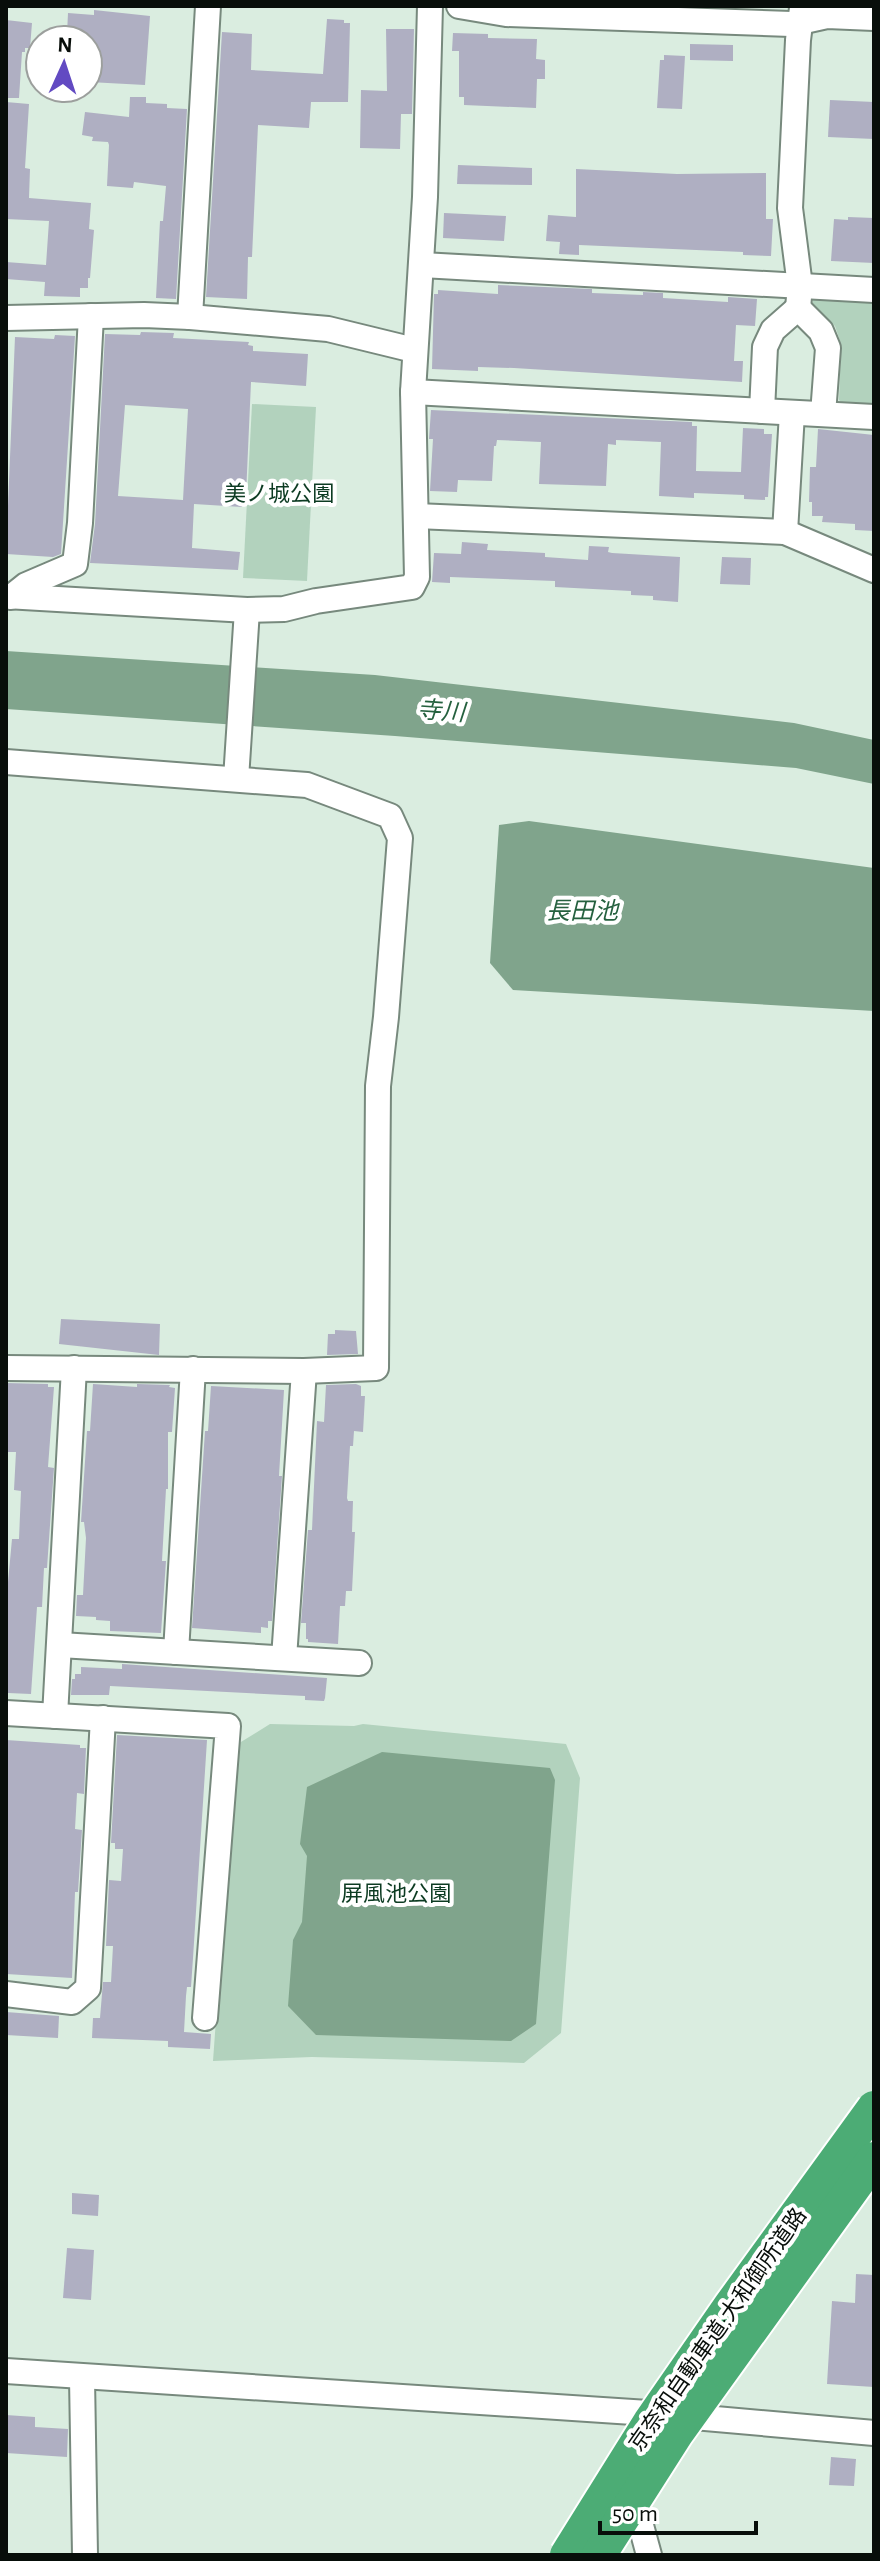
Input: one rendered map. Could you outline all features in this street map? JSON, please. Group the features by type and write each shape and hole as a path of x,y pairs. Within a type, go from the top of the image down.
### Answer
{"highway":[{"name":"京奈和自動車道;大和御所道路","path":"567,2555 650,2422 874,2108"},
{"name":"京奈和自動車道;大和御所道路","path":"599,2555 676,2434 874,2159"}],"street":[{"path":"190,317 208,6"},
{"path":"9,597 247,616 316,601 412,587 417,577 414,350 422,265 430,6"},
{"path":"459,6 506,14 791,24 802,13"},
{"path":"802,13 874,18"},
{"path":"802,13 790,208 799,297 828,348 823,414"},
{"path":"422,265 799,297 874,290"},
{"path":"762,411 765,347 773,330 799,297"},
{"path":"9,597 26,585 75,564 91,316"},
{"path":"6,318 190,317 328,329 414,350"},
{"path":"413,392 874,417"},
{"path":"785,532 792,413"},
{"path":"416,516 785,532 874,570"},
{"path":"237,771 247,616"},
{"path":"6,762 237,771 307,785 390,816 400,838 378,1086 376,1368 304,1371 6,1368"},
{"path":"55,1716 74,1368"},
{"path":"176,1652 193,1369"},
{"path":"284,1658 304,1371"},
{"path":"60,1645 359,1663"},
{"path":"6,1713 228,1726 205,2018"},
{"path":"6,1994 72,2002 88,1988 103,1718"},
{"path":"6,2371 648,2413 874,2433"},
{"path":"82,2378 85,2555"},
{"path":"636,2507 649,2555"}],"green space":[{"path":"813,297 874,300 874,407 844,405 839,400 841,344 835,326 813,308"},
{"name":"美ノ城公園","path":"252,404 316,407 307,581 243,578"},
{"name":"屏風池公園","path":"270,1724 363,1724 566,1744 580,1778 561,2033 524,2063 312,2057 213,2061 236,1745"}],"water":[{"name":"寺川","path":"6,651 375,675 794,723 874,740 874,784 796,768 6,709"},
{"name":"長田池","path":"529,821 874,868 874,1011 513,990 490,963 499,825"},
{"path":"382,1752 550,1768 555,1780 536,2024 511,2041 316,2035 288,2006 293,1940 302,1922 307,1856 300,1844 307,1787"}],"building":[{"path":"94,10 150,16 145,85 104,83 104,24 67,24 68,13 94,15"},
{"path":"327,19 350,23 348,102 311,102 309,128 258,125 247,299 206,297 222,32 252,34 251,70 323,74"},
{"path":"6,20 32,23 24,24 19,98 6,98"},
{"path":"386,29 414,29 412,114 401,114 400,149 360,148 361,90 387,91"},
{"path":"453,33 488,34 488,38 537,39 536,59 545,60 545,79 537,79 536,108 464,105 464,97 459,97 459,51 452,51"},
{"path":"690,44 733,45 733,61 690,60"},
{"path":"664,55 685,56 682,109 657,108 660,60 664,60"},
{"path":"130,97 146,97 146,103 187,109 176,299 156,298 160,221 163,221 166,186 134,182 133,188 107,186 108,142 92,141 93,137 82,135 85,112 129,117"},
{"path":"830,100 874,102 874,139 828,137"},
{"path":"6,102 29,104 25,168 30,169 29,198 91,203 89,229 94,230 90,278 88,288 80,288 80,297 44,296 45,282 6,279 6,262 46,265 49,221 6,219"},
{"path":"458,165 532,168 532,185 457,184"},
{"path":"576,169 677,174 766,173 766,219 773,219 771,256 579,245 579,255 559,254 560,242 546,241 548,215 576,217"},
{"path":"444,213 506,216 504,241 443,238"},
{"path":"848,217 874,218 874,263 831,261 834,219 848,220"},
{"path":"498,285 592,289 592,293 663,293 663,298 728,302 728,297 757,299 755,326 736,325 734,361 743,361 742,382 514,368 478,367 478,371 432,369 434,294 438,294 438,290 498,294"},
{"path":"141,332 174,333 173,338 249,342 253,351 308,354 306,386 251,382 246,495 243,495 242,507 194,504 192,548 240,552 238,570 90,563 95,524 105,334 140,335","holes":["125,405 188,409 183,500 118,496"]},
{"path":"55,335 75,336 61,554 53,557 6,554 15,337 54,339"},
{"path":"431,410 692,422 692,426 697,426 696,471 741,472 743,428 764,429 764,434 772,434 768,497 765,500 744,499 744,495 694,493 694,498 659,496 661,442 616,440 616,445 608,444 606,486 539,484 541,442 497,440 492,481 458,480 457,492 430,491"},
{"path":"818,429 874,435 874,531 855,530 855,524 822,522 823,516 812,516 812,502 809,502 810,467 816,467"},
{"path":"462,542 488,544 487,550 545,553 545,557 588,560 589,546 609,547 608,552 612,553 680,557 678,602 631,595 631,591 555,587 555,581 450,577 450,583 432,582 434,553 461,554"},
{"path":"722,557 751,558 750,585 720,584"},
{"path":"61,1319 160,1324 159,1355 59,1344"},
{"path":"335,1330 356,1331 358,1354 327,1355 328,1334 335,1334"},
{"path":"6,1383 48,1384 48,1387 54,1387 48,1467 54,1468 47,1568 44,1568 42,1607 37,1607 31,1694 8,1693 6,1684 8,1582 12,1539 19,1539 21,1491 14,1490 16,1452 6,1452"},
{"path":"93,1384 137,1387 137,1384 170,1385 175,1388 172,1432 168,1432 168,1489 162,1561 166,1561 161,1633 110,1631 110,1621 76,1616 77,1595 83,1595 86,1538 84,1522 81,1522"},
{"path":"326,1385 361,1386 361,1396 365,1396 363,1432 354,1431 353,1446 350,1446 347,1498 353,1501 352,1532 355,1532 352,1591 346,1591 345,1606 340,1606 338,1644 308,1642 306,1623 301,1623 308,1530 312,1530 317,1421 324,1422"},
{"path":"211,1386 284,1390 279,1476 282,1476 272,1621 268,1621 268,1628 261,1627 261,1633 192,1628 205,1431 208,1431"},
{"path":"122,1664 327,1678 325,1698 324,1701 305,1700 305,1696 110,1686 109,1695 71,1695 72,1679 75,1679 75,1674 81,1674 81,1667 122,1669"},
{"path":"117,1735 207,1740 191,1987 187,1987 184,2032 211,2034 210,2049 168,2047 168,2041 92,2038 93,2018 100,2018 103,1982 111,1982 113,1946 106,1946 109,1880 121,1881 123,1849 115,1849 115,1843 111,1843"},
{"path":"6,1740 86,1748 84,1794 77,1793 75,1829 82,1830 78,1892 75,1892 72,1978 6,1974"},
{"path":"6,2012 59,2016 58,2038 6,2035"},
{"path":"72,2193 99,2195 98,2216 72,2214"},
{"path":"67,2248 94,2250 91,2300 63,2298"},
{"path":"856,2274 874,2275 874,2387 827,2384 832,2301 855,2303"},
{"path":"6,2415 35,2417 35,2427 68,2429 67,2457 6,2453"},
{"path":"831,2457 856,2459 854,2486 829,2485"}]}
